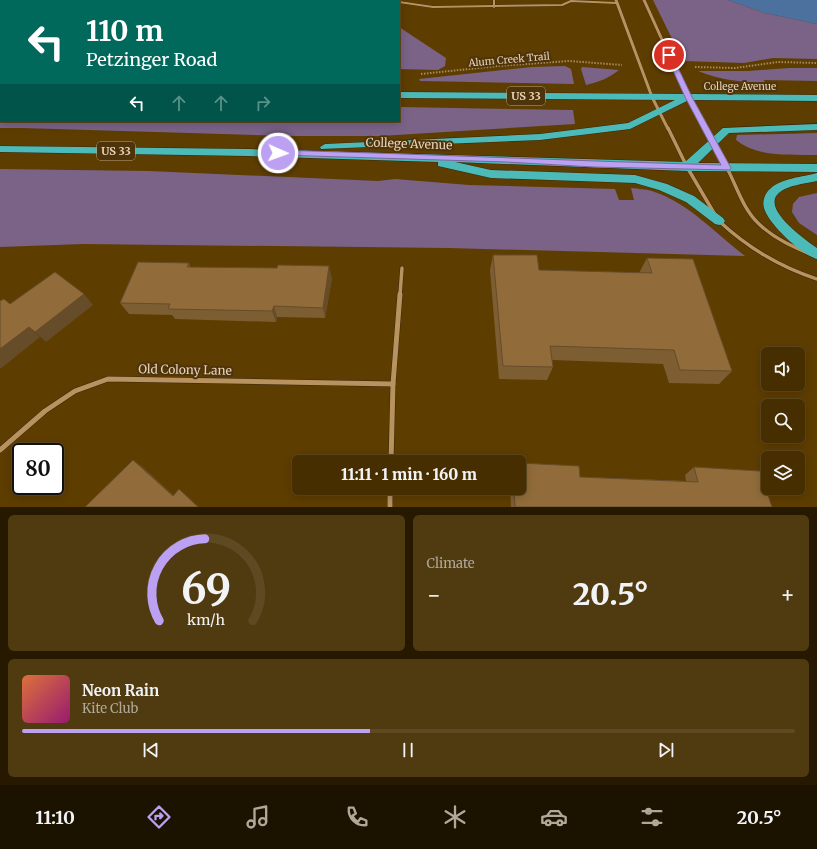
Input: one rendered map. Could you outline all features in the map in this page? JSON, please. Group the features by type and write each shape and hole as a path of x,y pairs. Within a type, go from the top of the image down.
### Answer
{"highway":[{"name":"College Avenue","path":"400,95 817,98"},
{"path":"232,151 540,137 630,126 688,97"},
{"path":"687,167 726,130 817,127"},
{"name":"College Avenue","path":"0,149 232,151 687,167 817,168"},
{"path":"415,157 491,174 635,179 663,187 690,199 719,221"},
{"path":"817,177 786,186 773,192 770,199 770,205 776,220 784,229 817,254"}],"street":[{"path":"644,0 688,97 727,168 746,208 758,223 788,245 817,257"},
{"path":"616,1 652,97 687,167 719,221 743,243 773,261 798,273 817,279"},
{"path":"391,455 393,384 402,268"},
{"name":"Old Colony Lane","path":"0,450 45,412 74,391 108,379 393,384"},
{"path":"390,495 390,507"}],"lane":[{"path":"494,0 494,7"},
{"path":"400,2 433,7 494,7 562,5 571,0 616,1"}],"path":[{"name":"Alum Creek Trail","path":"418,74 569,61 621,65"},
{"path":"692,67 735,68 778,62 817,63"}],"shaded area":[{"path":"653,0 728,0 765,13 817,24 817,59 773,58 744,63 683,61"},
{"path":"400,28 446,58 445,66 438,70 400,69"},
{"path":"565,66 571,69 574,84 420,81 419,79 532,67"},
{"path":"582,67 619,70 604,79 586,85 581,69"},
{"path":"789,68 817,68 817,81 764,80 765,83 748,82 731,80 698,71 748,71"},
{"path":"400,107 573,110 575,124 380,136 290,136 0,128 0,122 400,122"},
{"path":"817,133 817,155 785,155 764,152 754,150 736,140 737,135"},
{"path":"0,169 149,171 378,181 395,179 469,185 615,189 619,200 634,200 631,188 642,189 665,196 678,203 701,219 745,256 449,248 83,244 0,247"},
{"path":"817,193 817,235 799,223 792,212 793,204 799,197"}],"water":[{"path":"728,0 817,0 817,24 765,13"}],"building":[{"path":"493,255 537,255 539,270 652,273 647,258 693,259 732,371 680,370 674,350 550,346 553,367 503,366"},
{"path":"138,262 189,263 187,267 277,268 278,265 329,266 323,308 274,306 272,311 168,309 170,304 120,303"},
{"path":"55,272 84,294 35,332 29,327 0,349 0,301 4,299 10,304"},
{"path":"133,460 173,496 179,489 198,507 85,507"},
{"path":"526,463 579,466 580,477 698,482 694,467 760,471 761,495 768,495 772,507 515,507 514,495 526,495"}],"route":[{"path":"278,153 727,168 688,97 669,55"}]}
